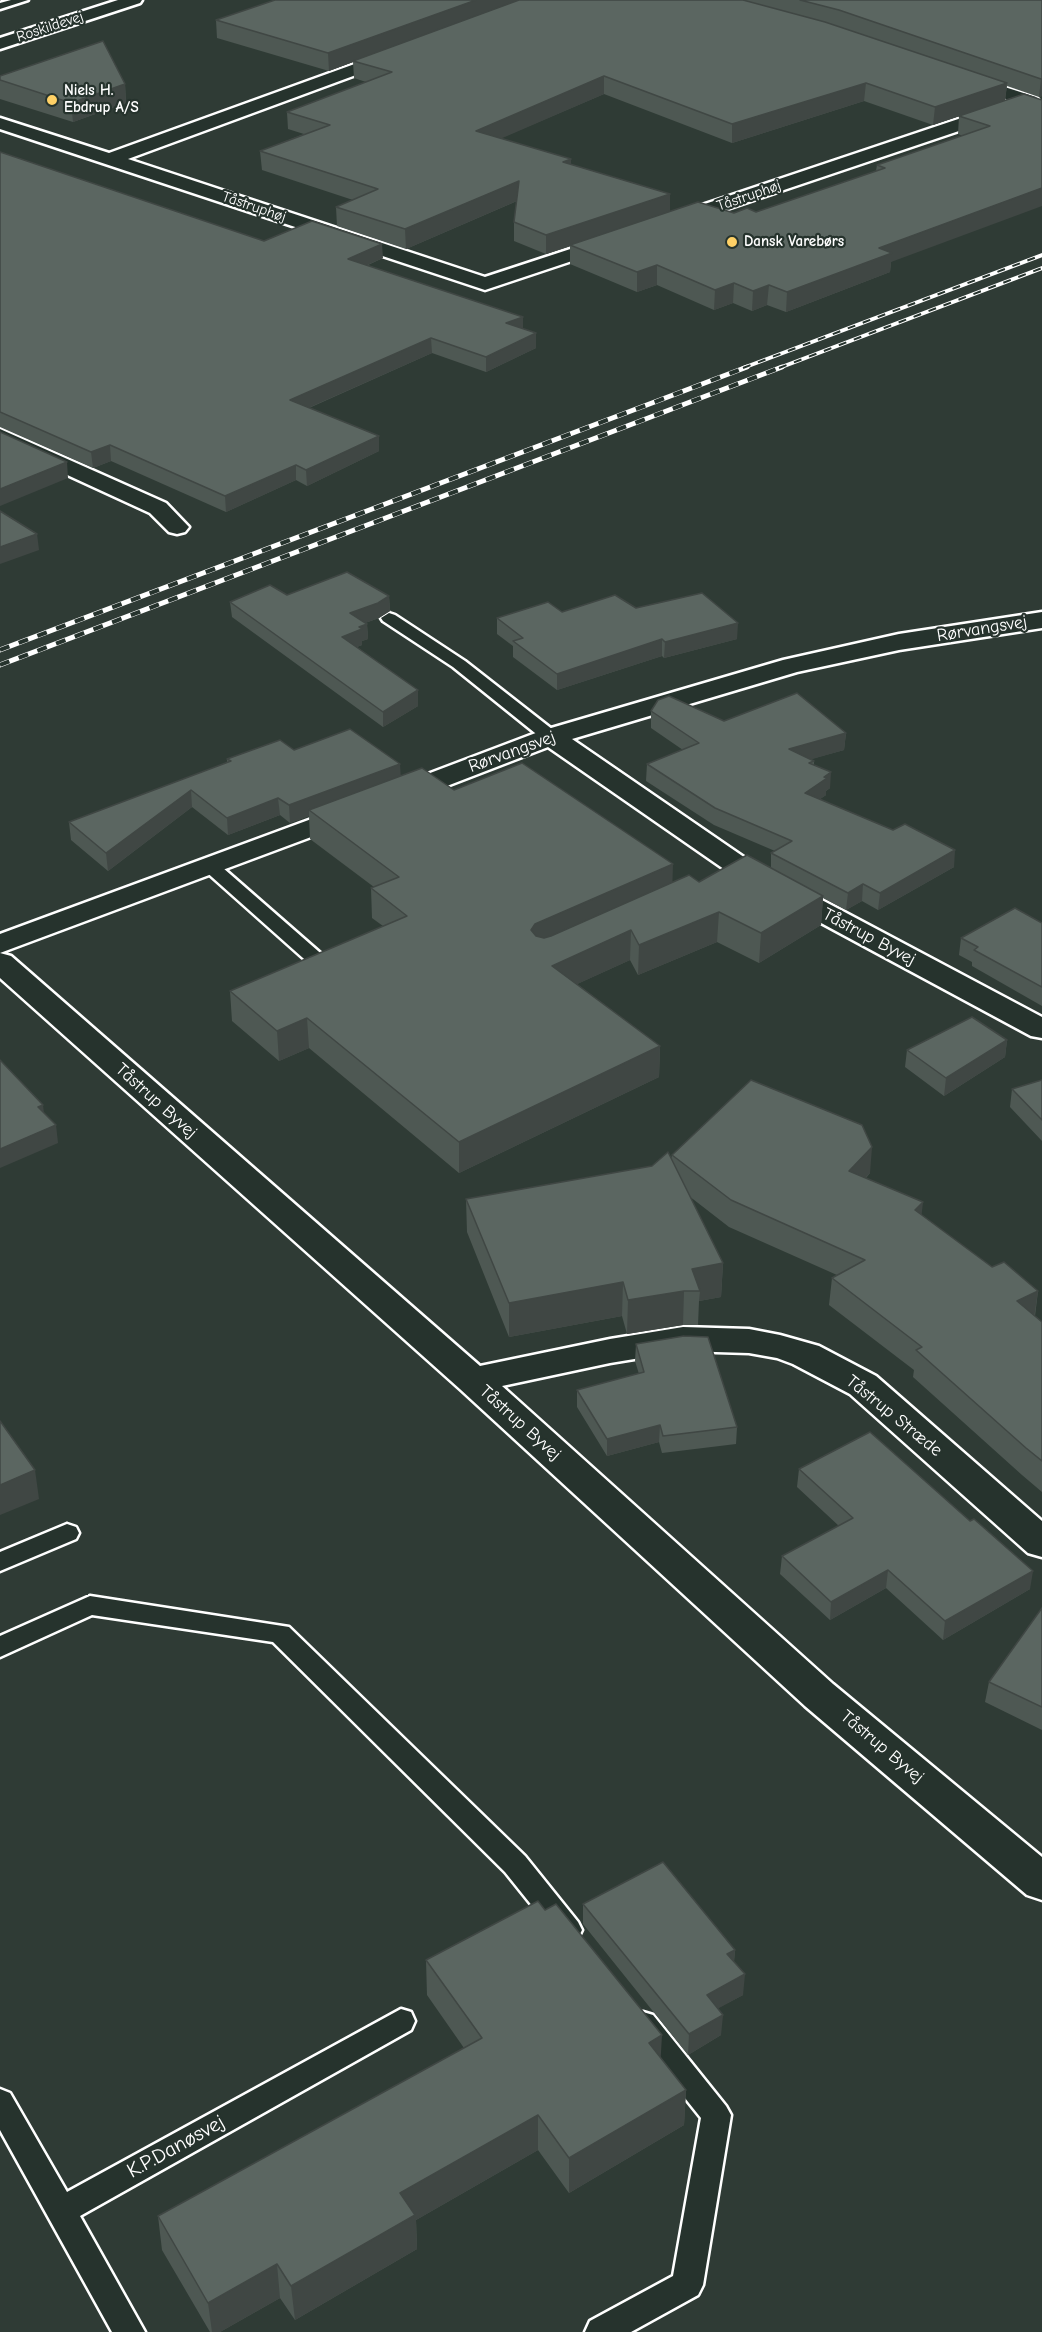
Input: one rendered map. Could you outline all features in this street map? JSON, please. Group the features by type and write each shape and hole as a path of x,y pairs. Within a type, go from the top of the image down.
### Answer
{"street":[{"name":"Roskildevej","path":"0,44 134,0"},
{"path":"111,159 407,50"},
{"name":"Tåstruphøj","path":"660,226 1030,101 942,71"},
{"name":"Tåstruphøj","path":"0,123 485,284 627,237"},
{"path":"0,436 158,508 177,527"},
{"name":"Rørvangsvej","path":"0,944 551,737 792,665 899,642 1042,620"},
{"name":"Tåstrup Byvej","path":"551,737 734,875 1042,1029"},
{"name":"Tåstrup Byvej","path":"0,962 473,1380 819,1695 1042,1882"},
{"name":"Tåstrup Stræde","path":"473,1380 610,1351 683,1340 749,1341 780,1347 806,1355 863,1385 1042,1543"}],"lane":[{"path":"0,6 23,0"},
{"path":"389,618 459,664 551,737"},
{"path":"209,866 319,962"},
{"path":"0,1562 67,1533"},
{"path":"0,1647 90,1605 280,1634 515,1864 582,1947"},
{"path":"601,2332 687,2285 716,2115 626,2003"},
{"name":"K.P.Danøsvej","path":"61,2211 401,2021"},
{"path":"0,2102 129,2332"}],"building":[{"path":"275,0 476,0 328,53 216,20"},
{"path":"519,0 743,0 825,22 1007,83 935,107 866,83 732,124 604,76 476,131 571,159 563,162 670,194 546,235 514,222 519,181 405,229 336,207 378,189 260,151 330,125 287,112 392,72 353,61"},
{"path":"800,0 1042,0 1042,79 839,10"},
{"path":"103,41 125,84 71,103 0,80 0,76"},
{"path":"1024,94 1042,100 1042,188 879,248 892,253 787,292 769,285 753,291 734,283 715,290 657,265 637,272 570,245 698,202 734,213 747,208 756,212 885,168 877,165 990,126 959,116"},
{"path":"0,152 264,241 312,221 382,244 348,259 523,317 506,323 536,333 486,357 431,338 290,400 379,436 306,470 296,465 225,496 110,445 91,452 0,412"},
{"path":"0,432 67,462 0,489"},
{"path":"0,511 37,534 0,547"},
{"path":"347,572 389,596 378,603 350,613 367,624 359,627 362,629 342,637 418,690 383,712 230,602 270,585 287,595"},
{"path":"702,593 738,623 665,642 662,639 557,674 513,641 523,638 497,618 548,602 562,612 615,595 636,608"},
{"path":"797,693 846,733 789,749 814,761 809,763 831,772 824,777 827,778 805,793 893,830 905,824 955,850 880,893 863,884 848,893 771,853 792,841 715,808 647,764 699,743 651,711 658,700 669,696 724,721"},
{"path":"350,729 400,764 289,805 278,798 227,818 191,790 106,853 69,822 231,761 227,759 280,740 294,750"},
{"path":"522,763 673,864 535,924 531,930 536,936 544,938 551,936 689,875 699,882 747,855 823,896 761,933 719,912 639,945 631,930 552,966 660,1046 459,1142 307,1018 277,1031 230,991 407,916 371,888 399,877 309,810 422,768 454,790"},
{"path":"1015,908 1042,923 1042,987 974,950 978,947 961,938"},
{"path":"972,1017 1007,1040 946,1078 907,1050"},
{"path":"0,1060 43,1105 38,1107 56,1125 0,1149"},
{"path":"751,1080 862,1125 872,1147 849,1171 923,1202 915,1210 992,1267 1004,1262 1038,1291 1017,1301 1042,1322 1042,1461 916,1350 922,1347 832,1278 865,1260 731,1200 672,1155"},
{"path":"1042,1080 1042,1120 1012,1089"},
{"path":"668,1152 723,1263 692,1269 700,1291 684,1291 628,1300 623,1282 509,1303 466,1199 652,1166"},
{"path":"684,1336 708,1337 737,1427 663,1436 660,1425 607,1439 577,1390 644,1372 636,1344"},
{"path":"0,1421 35,1470 0,1485"},
{"path":"870,1432 970,1521 974,1519 1033,1571 945,1621 888,1570 831,1602 782,1556 853,1518 799,1469"},
{"path":"1042,1608 1042,1707 989,1682"},
{"path":"663,1862 735,1950 727,1954 745,1974 707,1995 723,2015 689,2034 583,1904"},
{"path":"538,1901 545,1910 556,1904 662,2035 649,2043 686,2090 569,2158 538,2115 400,2193 415,2215 291,2286 277,2264 208,2303 158,2216 482,2038 426,1960"}],"railway":[{"path":"743,368 1042,255"},
{"path":"779,368 1042,268"},
{"path":"0,650 747,367"},
{"path":"0,665 782,367"}],"place":[{"name":"Niels H. Ebdrup A/S","path":"52,100"},
{"name":"Dansk Varebørs","path":"732,242"}]}
